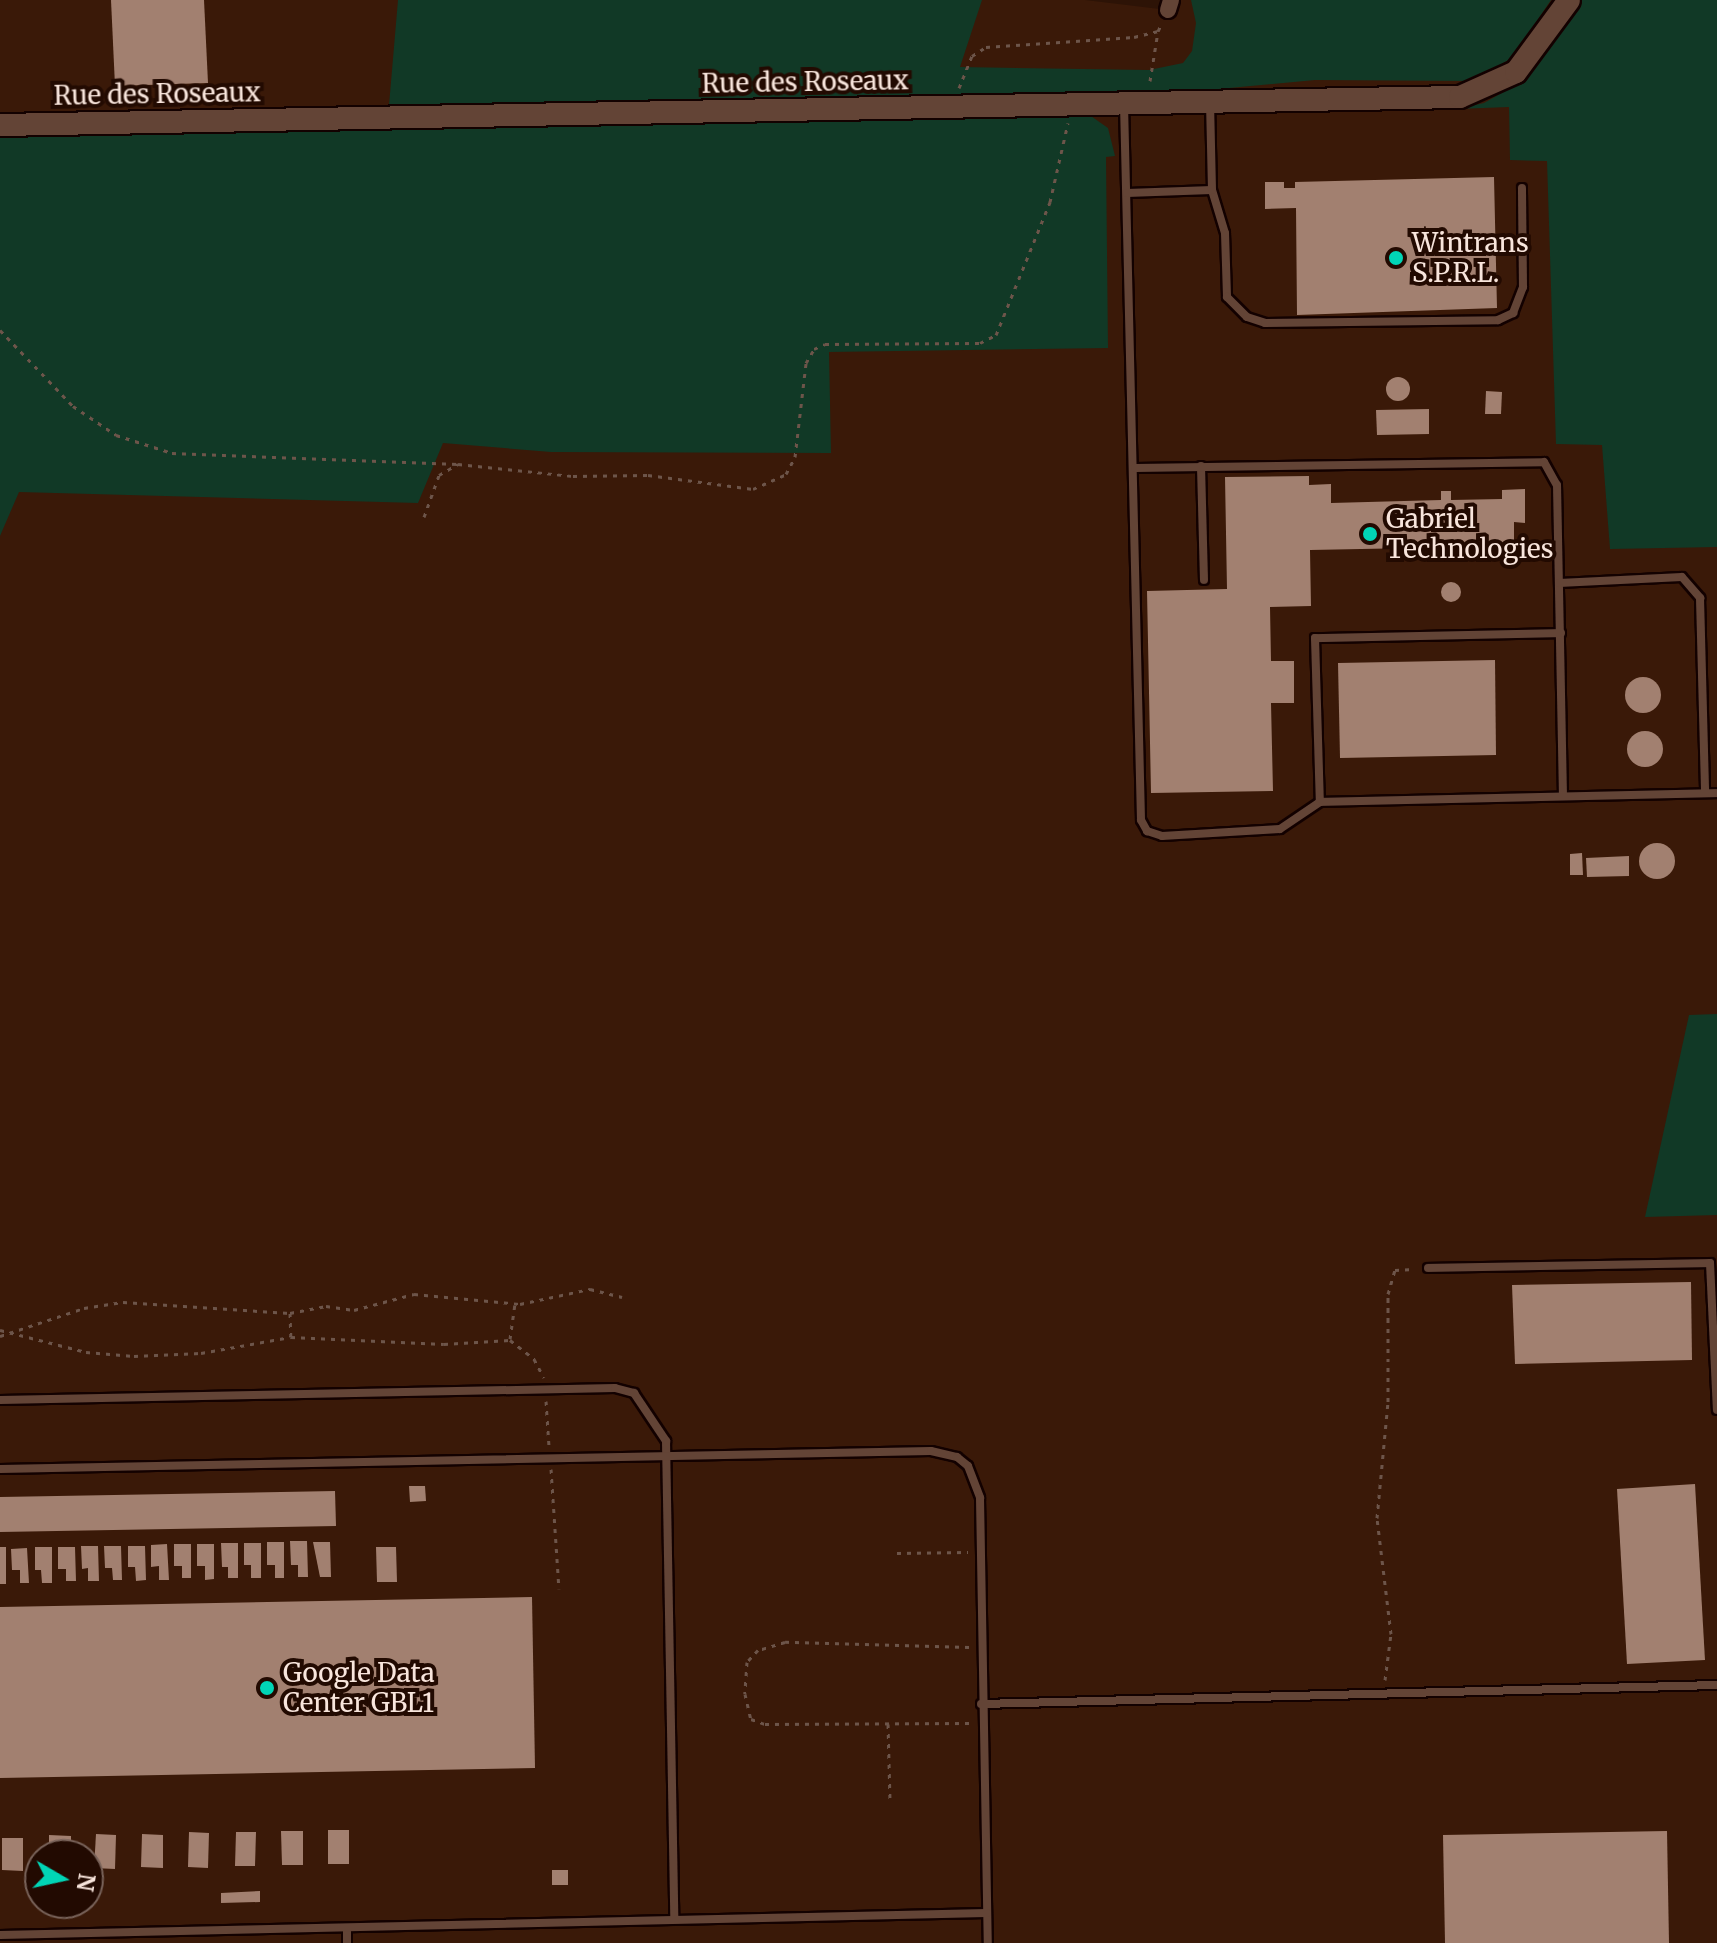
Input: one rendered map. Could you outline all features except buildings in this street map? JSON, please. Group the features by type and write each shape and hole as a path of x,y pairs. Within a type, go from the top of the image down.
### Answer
{"street":[{"name":"Rue des Roseaux","path":"0,125 956,107 1073,102 1460,97 1516,72 1569,0"}],"lane":[{"path":"1210,102 1212,190 1225,233 1227,297 1247,317 1265,323 1498,320 1513,313 1523,287 1522,188"},
{"path":"1124,103 1141,820 1147,831 1162,836 1280,829 1320,802 1717,793"},
{"path":"1127,193 1212,190"},
{"path":"1135,468 1544,462 1553,470 1557,485 1563,796"},
{"path":"1201,466 1204,580"},
{"path":"1559,583 1682,577 1700,598 1705,793"},
{"path":"1320,802 1315,638 1561,633"},
{"path":"1428,1268 1710,1263 1717,1410"},
{"path":"0,1400 615,1388 634,1393 663,1431 666,1456 674,1919"},
{"path":"0,1469 931,1451 957,1457 975,1480 980,1552 988,1943"},
{"path":"981,1704 1717,1685"},
{"path":"0,1935 987,1913"},
{"path":"347,1929 347,1943"}],"path":[{"path":"1158,103 1149,70 1158,31 1170,5"},
{"path":"956,107 960,78 972,56 986,47 1134,37 1158,31"},
{"path":"0,330 73,406 143,445 172,453 458,464 573,476 648,475 753,489 770,486 786,474 795,457 806,363 814,349 825,344 980,343 996,335 1050,202 1073,102"},
{"path":"424,517 439,475 458,464"},
{"path":"1381,1696 1391,1634 1377,1518 1388,1402 1388,1294 1395,1270 1428,1268"},
{"path":"0,1336 84,1308 123,1302 290,1313 326,1306 354,1310 414,1294 515,1303 590,1289 622,1297"},
{"path":"510,1340 515,1303"},
{"path":"290,1313 291,1337"},
{"path":"897,1553 980,1552"},
{"path":"981,1647 785,1642 758,1650 747,1662 751,1719 765,1724 982,1723"},
{"path":"888,1724 890,1800"}],"shaded area":[{"path":"0,0 1085,0 1168,10 1176,0 1629,0 1717,15 1717,1943 0,1943"}],"green space":[{"path":"398,0 982,0 960,67 1149,70 1183,63 1192,51 1196,23 1191,0 1551,0 1512,58 1472,81 1315,80 1208,90 949,96 1088,114 1108,128 1115,156 1106,157 1108,348 829,352 831,453 551,452 443,443 418,503 19,492 0,536 0,125 388,117"},
{"path":"1581,0 1717,0 1717,547 1610,549 1602,445 1556,444 1547,161 1510,160 1509,107 1457,109 1484,103 1521,82"},
{"path":"1717,1014 1717,1215 1645,1217 1689,1015"}],"place":[{"name":"Wintrans S.P.R.L.","path":"1396,258"},
{"name":"Gabriel Technologies","path":"1370,534"},
{"name":"Google Data Center GBL1","path":"267,1688"}]}
